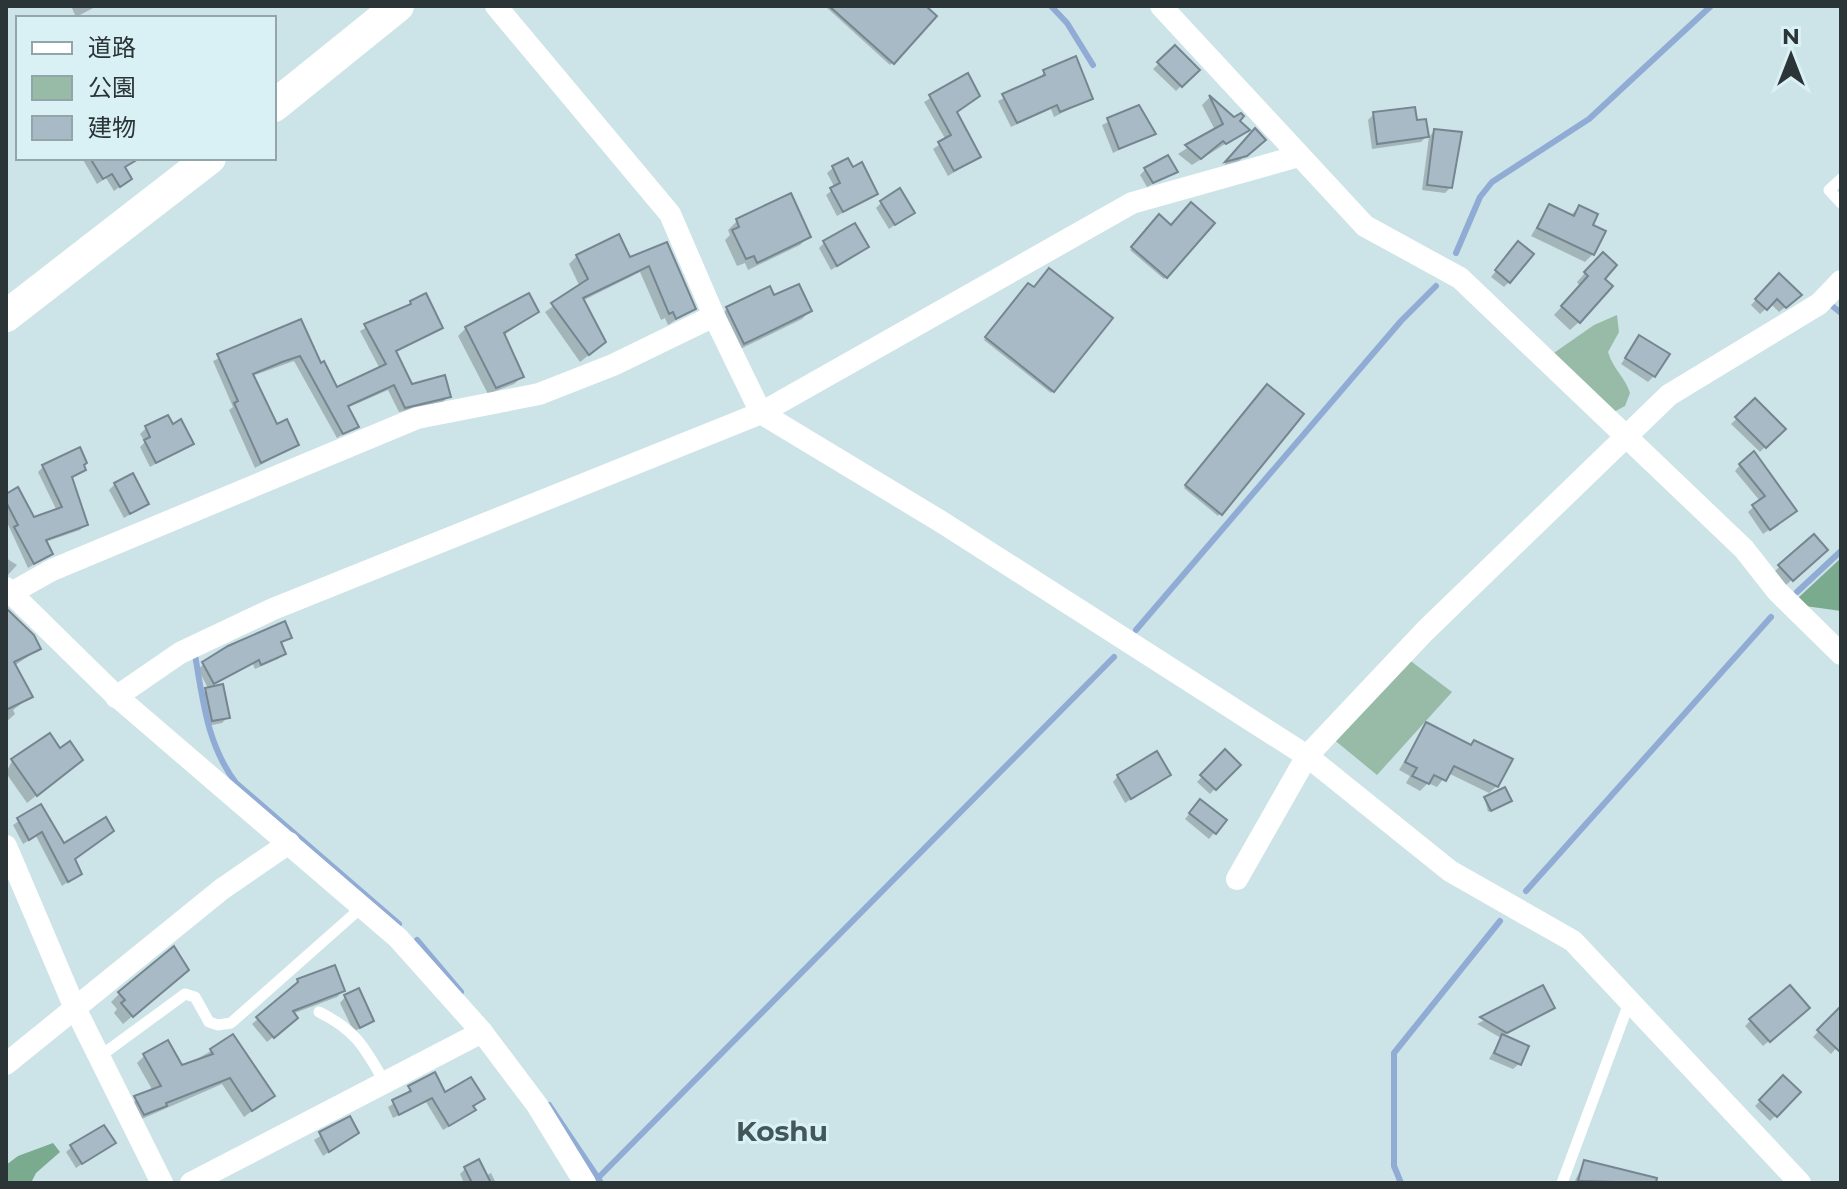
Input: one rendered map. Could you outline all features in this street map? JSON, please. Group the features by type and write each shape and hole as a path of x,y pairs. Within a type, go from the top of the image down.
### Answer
{"street":[{"path":"276,104 398,6"},
{"path":"496,6 670,214 714,316 761,413 940,521 1307,756 1450,871 1573,941 1800,1183"},
{"path":"1161,6 1365,226 1460,278 1744,549 1777,591 1841,654"},
{"path":"116,697 180,653 273,609 761,413 1132,203 1299,156"},
{"path":"6,316 207,160"},
{"path":"1237,879 1307,756 1425,631 1623,436 1669,395 1819,304 1841,281"},
{"path":"585,1183 537,1105 482,1032 418,959 289,843 116,697 9,590 417,418 539,394 613,365 714,316"},
{"path":"6,1064 222,889 289,843"},
{"path":"6,846 74,1006 162,1183"},
{"path":"191,1183 482,1032"}],"lane":[{"path":"1841,179 1829,190 1841,203"},
{"path":"99,1057 185,994 195,997 209,1022 231,1023 362,907"},
{"path":"1562,1183 1629,1003"},
{"path":"319,1012 343,1023 359,1039 385,1083"}],"green space":[{"path":"1617,315 1619,332 1608,352 1630,393 1625,406 1610,414 1551,355 1594,325"},
{"path":"1841,558 1841,611 1805,606 1798,598"},
{"path":"1408,659 1452,692 1377,775 1332,738"},
{"path":"53,1143 60,1152 36,1173 31,1183 6,1183 6,1165 18,1156"}],"building":[{"path":"829,6 926,6 937,16 894,64"},
{"path":"1175,45 1200,70 1182,87 1157,62"},
{"path":"1076,56 1093,99 1060,112 1057,105 1017,123 1002,94 1045,75 1043,70"},
{"path":"968,73 980,96 957,112 981,157 954,171 938,142 951,135 929,95"},
{"path":"1209,95 1234,117 1241,113 1244,116 1240,121 1250,130 1226,144 1223,141 1201,159 1185,145 1223,124"},
{"path":"1139,105 1156,134 1119,149 1107,118"},
{"path":"1415,107 1417,120 1426,119 1429,137 1377,144 1373,112"},
{"path":"1255,128 1266,140 1247,156 1225,162"},
{"path":"1434,129 1462,132 1452,188 1427,185"},
{"path":"1168,155 1178,172 1153,183 1144,168"},
{"path":"848,158 853,167 862,162 878,194 843,212 830,188 840,183 832,166"},
{"path":"91,160 137,160 125,167 132,179 120,187 112,174 103,179"},
{"path":"900,188 915,213 895,225 880,201"},
{"path":"791,193 811,237 757,263 754,256 746,259 732,230 739,227 736,219"},
{"path":"1191,202 1215,223 1167,278 1131,247 1159,214 1171,225"},
{"path":"1549,204 1574,216 1579,205 1598,214 1593,225 1606,231 1594,255 1537,228"},
{"path":"855,223 869,247 837,266 823,241"},
{"path":"619,234 630,257 667,242 696,309 676,319 673,312 669,314 649,266 583,298 606,342 589,355 551,303 588,279 576,255"},
{"path":"1518,241 1534,254 1510,283 1495,270"},
{"path":"1603,252 1617,265 1605,279 1613,286 1580,323 1561,306 1588,276 1584,272"},
{"path":"1049,268 1113,318 1054,392 985,337 1028,283 1034,287"},
{"path":"1779,273 1802,295 1786,308 1777,299 1767,310 1755,299"},
{"path":"799,284 812,311 744,344 726,307 770,286 774,295"},
{"path":"426,293 443,328 396,351 412,384 445,375 451,397 405,408 394,385 348,406 359,427 343,434 300,356 282,362 253,374 277,424 287,419 299,445 261,463 234,403 238,401 217,354 301,319 321,363 324,361 337,387 386,364 364,324 411,304 410,301"},
{"path":"529,293 539,312 504,333 524,377 496,388 465,327"},
{"path":"1639,335 1670,354 1655,377 1625,358"},
{"path":"1267,384 1304,414 1222,515 1185,485"},
{"path":"1755,398 1786,429 1766,448 1735,417"},
{"path":"168,415 173,424 181,419 194,444 156,463 144,440 150,437 145,426"},
{"path":"80,447 87,463 84,465 86,470 72,477 88,525 46,540 53,554 34,564 14,527 18,525 6,502 6,494 18,487 34,517 62,507 42,465"},
{"path":"1754,451 1797,511 1770,530 1752,505 1765,496 1739,464"},
{"path":"133,473 149,504 130,514 114,483"},
{"path":"1814,534 1828,550 1793,581 1778,565"},
{"path":"6,608 34,635 41,649 14,662 33,697 6,710"},
{"path":"285,621 292,638 281,642 286,654 261,665 259,660 214,684 202,662 228,646"},
{"path":"223,684 230,718 212,721 205,688"},
{"path":"1426,722 1471,745 1474,740 1513,759 1498,787 1454,766 1446,781 1434,775 1429,784 1412,776 1417,768 1405,762"},
{"path":"50,733 60,748 70,741 83,760 37,796 11,759"},
{"path":"1225,749 1241,765 1216,790 1200,775"},
{"path":"1157,751 1171,775 1131,799 1117,775"},
{"path":"1505,787 1512,801 1491,811 1484,797"},
{"path":"1200,799 1227,820 1216,834 1189,813"},
{"path":"41,804 64,843 106,817 114,831 75,859 82,874 68,882 42,832 29,840 17,818"},
{"path":"174,946 189,970 133,1017 121,1003 125,1000 118,992"},
{"path":"335,965 345,991 293,1011 298,1018 274,1038 256,1017 298,982 297,979"},
{"path":"1543,985 1555,1008 1507,1033 1480,1017"},
{"path":"1790,985 1810,1008 1770,1042 1749,1019"},
{"path":"359,988 374,1021 360,1028 344,995"},
{"path":"1841,1006 1841,1053 1817,1030"},
{"path":"233,1034 275,1096 252,1111 230,1078 144,1115 134,1096 161,1086 143,1054 168,1040 182,1065 213,1054 210,1049"},
{"path":"1502,1034 1529,1046 1521,1065 1494,1053"},
{"path":"435,1072 445,1092 471,1077 485,1099 473,1106 476,1110 449,1126 432,1098 399,1115 392,1100 411,1091 408,1086"},
{"path":"1783,1075 1801,1092 1777,1117 1759,1100"},
{"path":"350,1116 359,1133 329,1152 319,1132"},
{"path":"104,1125 116,1143 82,1164 70,1145"},
{"path":"479,1159 491,1183 472,1183 464,1167"},
{"path":"1584,1160 1657,1178 1656,1183 1578,1181"}],"waterway":[{"path":"1051,6 1067,23 1093,65"},
{"path":"1456,253 1480,197 1492,182 1589,119 1711,6"},
{"path":"1136,630 1401,321 1436,286"},
{"path":"1831,305 1841,313"},
{"path":"1797,592 1841,551"},
{"path":"1526,891 1771,617"},
{"path":"195,655 212,738 236,783 399,924"},
{"path":"601,1183 598,1178 1114,657"},
{"path":"1401,1183 1394,1166 1394,1053 1500,921"},
{"path":"417,940 461,992"},
{"path":"549,1105 598,1178"}],"district":[{"name":"Koshu","path":"782,1131"}]}
